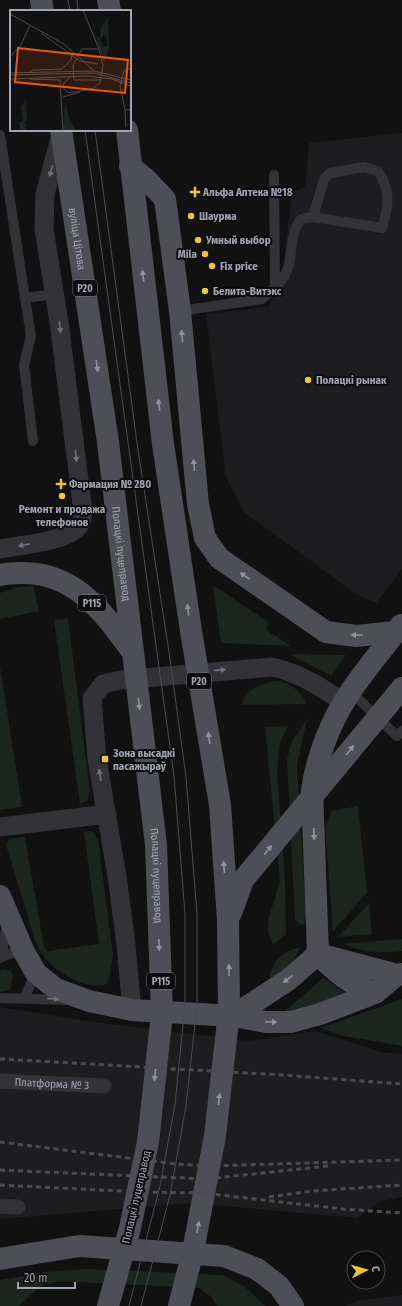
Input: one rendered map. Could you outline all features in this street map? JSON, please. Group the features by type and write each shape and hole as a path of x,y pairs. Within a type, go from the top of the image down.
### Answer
{"main road":[{"path":"41,0 42,10"},
{"path":"108,0 110,10"},
{"name":"Р20","path":"127,131 163,444 191,631 220,805 228,920"},
{"name":"вуліца Цітова","path":"61,132 108,442"},
{"path":"130,166 146,178 166,199 180,311 198,504 205,538 210,548 219,558 326,632 356,636 399,628"},
{"name":"Полацкі пуцеправод","path":"108,442 156,845 162,1014 148,1142 130,1228 108,1306"},
{"name":"Р115","path":"0,575 38,573 72,586 102,611 132,651"},
{"path":"375,992 358,988 338,975 318,954 312,790 316,766 322,748 347,697 399,628"},
{"path":"179,1306 193,1252 215,1136 229,1012 228,920 243,880 385,711 402,688"},
{"path":"3,905 24,952 36,973 56,989 89,1002 132,1010 233,1016 266,1022 291,1022 320,1014 375,992 399,975"},
{"path":"318,954 399,975"},
{"path":"233,1016 288,980 318,954"},
{"path":"0,1259 79,1246 224,1256 257,1269 279,1286 293,1306"}],"street":[{"path":"0,549 58,539 78,528 82,519 81,496 55,294 44,229 45,194 61,132"},
{"path":"132,1010 126,945 107,814 97,759 92,698 103,684 120,680 272,667 286,670 323,688 347,697"},
{"path":"0,827 107,814"},
{"name":"Платформа № 3","path":"0,1081 104,1086"},
{"path":"0,1206 18,1207"}],"lane":[{"path":"0,135 31,336 24,365 33,441"},
{"path":"180,311 262,299 285,277 289,265 291,243 298,223 303,218 314,217 382,228 389,208 385,181 378,171 364,167 330,173 324,179 314,217"},
{"path":"274,174 275,288"},
{"path":"25,298 55,294"},
{"path":"347,697 385,711 398,736 402,732"},
{"path":"0,954 4,947 6,930 3,905"},
{"path":"0,958 12,953 24,952"},
{"path":"24,998 36,973"},
{"path":"0,998 89,1002"}],"shaded area":[{"name":"Полацкі рынак","path":"402,133 402,569 376,603 356,594 244,512 226,477 206,314 268,307 281,284 292,192 305,187 309,143"},
{"path":"213,585 268,622 266,630 291,646 221,643"},
{"path":"33,586 39,611 0,619 0,593 17,587"},
{"path":"68,619 90,790 87,801 80,804 54,620"},
{"path":"289,654 346,655 331,676"},
{"path":"0,666 22,807 0,810"},
{"path":"274,681 290,685 298,691 307,704 241,705 246,695 254,688"},
{"path":"307,719 297,765 306,915 303,926 295,920 287,759 292,741"},
{"path":"288,726 280,743 277,771 285,879 286,934 273,945 268,931 269,917 280,881 265,727"},
{"path":"358,806 367,893 333,931 325,827 332,811"},
{"path":"84,832 92,832 98,839 113,956 109,978 105,985 95,986 85,984 65,975 56,969 42,953 34,937 6,845 9,839 25,837 44,947 48,951 99,944"},
{"path":"369,903 372,934 338,937"},
{"path":"402,939 402,951 394,952 364,951 343,944"},
{"path":"300,947 298,953 288,968 269,984 271,970 277,960 287,952"},
{"path":"2,969 11,971 13,976 10,990 0,992 0,971"},
{"path":"323,978 349,995 291,1017 285,1011"},
{"path":"402,999 402,1046 344,1036 321,1028"},
{"path":"0,1007 94,1022 249,1041 315,1031 381,1052 402,1054 402,1197 381,1201 357,1218 192,1203 0,1219"},
{"path":"87,1269 223,1275 245,1287 265,1306 217,1306 210,1296 199,1288 60,1281 41,1286 19,1306 0,1306 0,1280 46,1272"},
{"path":"402,1295 402,1306 346,1306 356,1301"}],"tram line":[{"path":"68,0 70,10"},
{"path":"77,0 78,10"},
{"path":"85,131 174,776 185,914 185,1004 175,1105 160,1186 129,1306"},
{"path":"95,131 137,443 169,652 186,777 197,914 197,1005 186,1106 170,1195 141,1306"}],"railway":[{"path":"0,1059 283,1075 402,1084"},
{"path":"0,1142 176,1164 210,1166 402,1160"},
{"path":"0,1170 206,1179 328,1166"},
{"path":"0,1185 141,1192 202,1193 343,1209 402,1213"},
{"path":"269,1197 312,1191 402,1185"}],"place":[{"name":"Альфа Аптека №18","path":"195,192"},
{"name":"Шаурма","path":"191,216"},
{"name":"Умный выбор","path":"198,240"},
{"name":"Mila","path":"205,254"},
{"name":"Fix price","path":"212,266"},
{"name":"Белита-Витэкс","path":"205,291"},
{"name":"Полацкі рынак","path":"308,380"},
{"name":"Фармация № 280","path":"61,484"},
{"name":"Ремонт и продажа телефонов","path":"62,496"},
{"name":"Зона высадкі пасажыраў","path":"105,759"}]}
